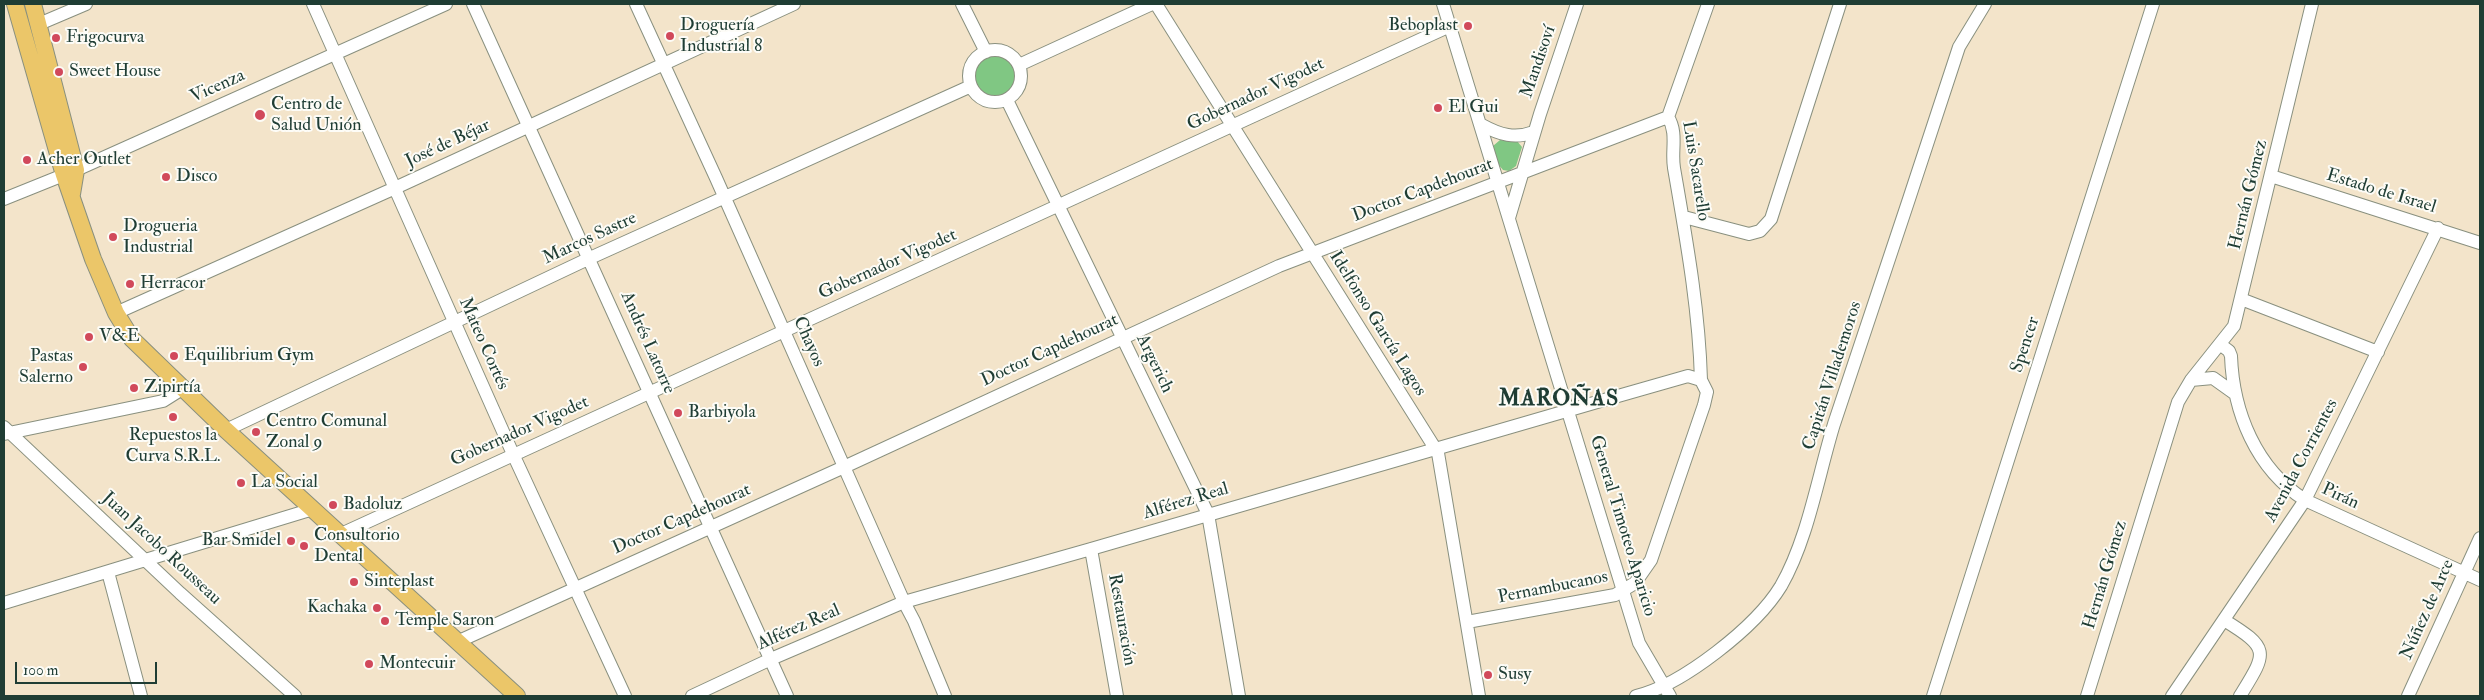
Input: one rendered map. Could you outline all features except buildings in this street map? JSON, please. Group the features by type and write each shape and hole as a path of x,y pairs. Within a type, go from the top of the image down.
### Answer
{"main road":[{"path":"15,4 28,50 70,173"},
{"path":"33,4 39,24 70,173 72,194 93,259 116,314 132,339 182,389 341,534 512,695"}],"street":[{"path":"39,24 86,4"},
{"name":"Mateo Cortés","path":"313,4 513,454 624,696"},
{"name":"Vicenza","path":"4,199 70,173 446,4"},
{"name":"Andrés Latorre","path":"474,4 788,696"},
{"name":"Chayos","path":"636,4 914,621 944,696"},
{"name":"José de Béjar","path":"116,314 794,4"},
{"path":"962,4 986,52"},
{"path":"1019,65 1152,4"},
{"name":"Idelfonso García Lagos","path":"1156,4 1440,458 1479,696"},
{"name":"General Timoteo Aparicio","path":"1443,4 1482,125 1623,591 1640,643 1667,692"},
{"name":"Mandisoví","path":"1523,172 1534,132 1578,4"},
{"name":"Luis Sacarello","path":"1701,380 1696,304 1684,217 1673,166 1673,127 1668,116 1708,4"},
{"path":"1684,217 1750,234 1760,231 1771,219 1840,4"},
{"name":"Capitán Villademoros","path":"1636,696 1667,692 1689,671 1757,617 1777,591 1790,568 1959,46 1984,4"},
{"name":"Spencer","path":"1933,696 2153,4"},
{"name":"Hernán Gómez","path":"2087,696 2178,402 2191,380 2221,345 2234,326 2312,4"},
{"name":"Gobernador Vigodet","path":"341,534 1058,207 1232,124 1450,26"},
{"path":"994,50 1008,54 1019,65 1021,81 1018,88 1007,100 999,102 982,99 971,86 970,70 973,62 986,52 994,50"},
{"name":"Marcos Sastre","path":"226,430 590,258 971,86"},
{"name":"Argerich","path":"1007,100 1208,514 1239,696"},
{"name":"Doctor Capdehourat","path":"457,642 1311,253 1668,116"},
{"path":"1482,125 1508,136 1521,136 1534,132"},
{"path":"1509,218 1523,172"},
{"name":"Estado de Israel","path":"2271,176 2480,242"},
{"name":"Avenida Corrientes","path":"2172,696 2305,500 2438,228"},
{"path":"2241,299 2378,352"},
{"name":"Pirán","path":"2221,345 2229,351 2231,356 2234,393 2244,426 2265,463 2286,487 2305,500 2480,580"},
{"name":"Alférez Real","path":"692,696 771,659 904,602 1688,376 1701,380"},
{"path":"2191,380 2213,378 2234,393"},
{"name":"Pernambucanos","path":"1467,622 1607,598 1623,591 1639,578 1651,560 1706,397 1705,385 1701,380"},
{"path":"6,431 163,401 182,389"},
{"name":"Juan Jacobo Rousseau","path":"6,431 295,696"},
{"path":"4,603 313,509"},
{"name":"Núñez de Arce","path":"2408,696 2480,538"},
{"name":"Restauración","path":"1091,549 1117,696"},
{"path":"108,572 141,696"},
{"path":"2224,620 2254,640 2261,655 2259,665 2240,696"}],"green space":[{"path":"994,55 1009,61 1015,76 1009,91 994,97 979,91 973,76 979,61"},
{"path":"1500,140 1517,141 1522,147 1516,166 1509,171 1503,170 1498,164 1493,146"}],"place":[{"name":"Beboplast","path":"1468,26"},
{"name":"Droguería Industrial 8","path":"670,36"},
{"name":"Frigocurva","path":"56,38"},
{"name":"Sweet House","path":"59,72"},
{"name":"El Gui","path":"1438,108"},
{"name":"Centro de Salud Unión","path":"260,115"},
{"name":"Acher Outlet","path":"27,160"},
{"name":"Disco","path":"166,177"},
{"name":"Drogueria Industrial","path":"113,237"},
{"name":"Herracor","path":"130,284"},
{"name":"V&E","path":"89,337"},
{"name":"Equilibrium Gym","path":"174,356"},
{"name":"Pastas Salerno","path":"83,367"},
{"name":"Zipirtía","path":"134,388"},
{"name":"Barbiyola","path":"678,413"},
{"name":"Repuestos la Curva S.R.L.","path":"173,417"},
{"name":"Centro Comunal Zonal 9","path":"256,432"},
{"name":"La Social","path":"241,483"},
{"name":"Badoluz","path":"333,505"},
{"name":"Bar Smidel","path":"291,541"},
{"name":"Consultorio Dental","path":"304,546"},
{"name":"Sinteplast","path":"354,582"},
{"name":"Kachaka","path":"377,608"},
{"name":"Temple Saron","path":"385,621"},
{"name":"Montecuir","path":"369,664"},
{"name":"Susy","path":"1488,675"}],"district":[{"name":"MAROÑAS","path":"1559,400"}]}
